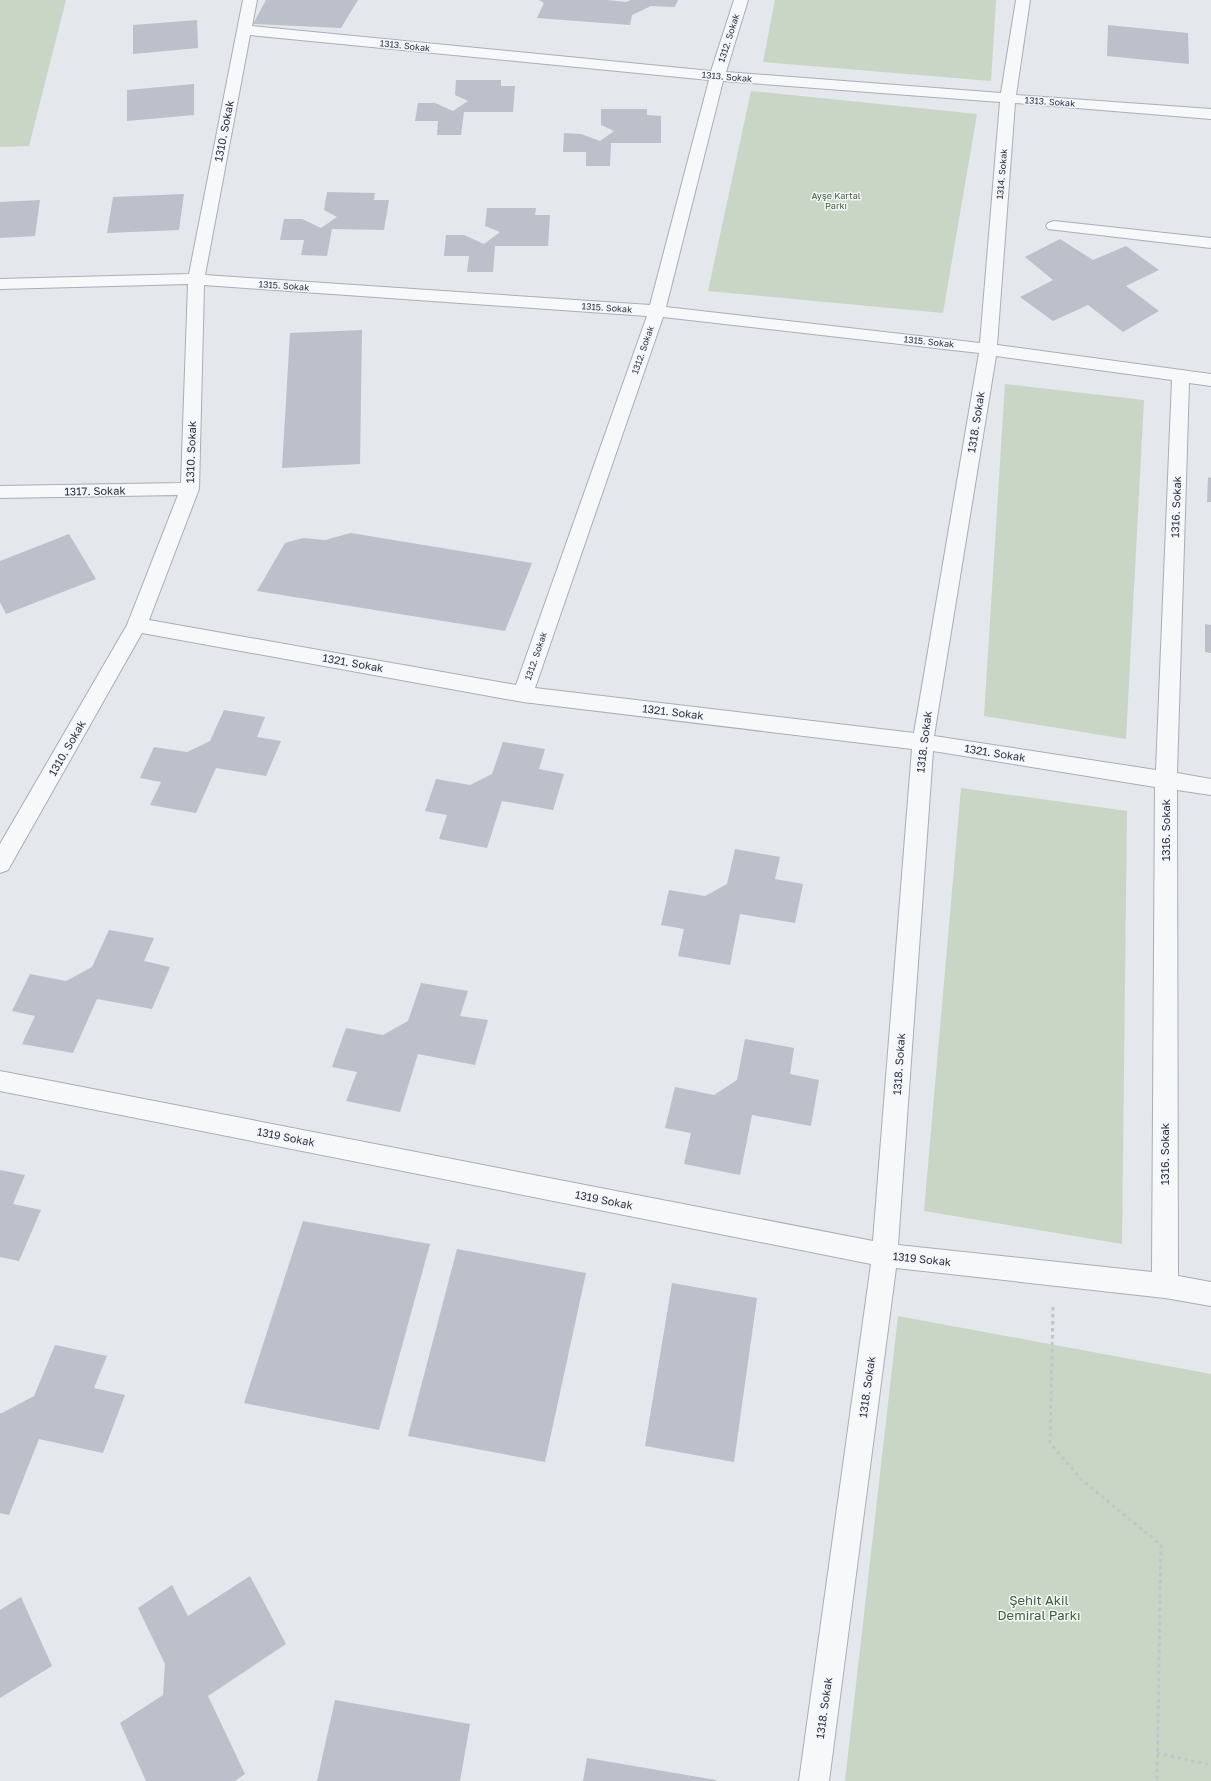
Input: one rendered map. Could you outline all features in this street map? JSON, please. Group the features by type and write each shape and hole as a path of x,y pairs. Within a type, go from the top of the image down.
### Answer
{"street":[{"name":"1310. Sokak","path":"0,864 137,625 190,489 196,279 250,0"},
{"name":"1312. Sokak","path":"523,694 657,311 716,76 741,0"},
{"name":"1314. Sokak","path":"988,349 1008,98 1023,0"},
{"name":"1313. Sokak","path":"244,30 716,76 1211,114"},
{"path":"1054,226 1211,243"},
{"name":"1315. Sokak","path":"0,284 196,279 657,311 988,349 1211,380"},
{"name":"1318. Sokak","path":"814,1781 885,1255 923,742 988,349"},
{"name":"1316. Sokak","path":"1165,1286 1166,781 1180,376"},
{"name":"1317. Sokak","path":"0,492 190,489"},
{"name":"1321. Sokak","path":"137,625 523,694 923,742 1211,787"},
{"name":"1319 Sokak","path":"0,1081 885,1255 1165,1286 1211,1294"}],"path":[{"path":"1055,1274 1050,1443 1083,1481 1161,1545 1157,1781"},
{"path":"1157,1753 1211,1764"}],"green space":[{"path":"0,0 66,0 29,146 0,147"},
{"path":"775,0 996,0 991,81 763,62"},
{"name":"Ayşe Kartal Parkı","path":"751,91 977,114 943,313 708,291"},
{"path":"1005,384 1144,400 1126,739 984,716"},
{"path":"961,788 1127,811 1122,1244 924,1211"},
{"name":"Şehit Akil Demiral Parkı","path":"898,1316 1211,1374 1211,1781 845,1781"}],"building":[{"path":"266,0 358,0 341,28 253,24"},
{"path":"539,0 607,0 626,2 631,0 678,0 675,7 651,6 632,15 630,25 537,18 544,3"},
{"path":"197,20 198,48 133,54 133,25"},
{"path":"1108,25 1188,33 1189,64 1107,56"},
{"path":"456,80 501,80 501,86 515,86 513,112 464,112 461,135 437,135 438,121 415,121 418,103 435,103 453,111 468,101 455,95"},
{"path":"194,84 194,115 127,121 127,90"},
{"path":"601,109 647,109 647,115 661,116 661,143 611,143 610,166 586,166 586,152 563,152 564,133 581,134 600,141 614,131 601,125"},
{"path":"327,192 375,193 374,200 389,200 384,230 332,229 327,256 301,255 304,240 280,240 284,219 302,219 321,228 337,217 324,210"},
{"path":"184,194 179,230 107,233 113,197"},
{"path":"40,200 35,236 0,238 0,202"},
{"path":"487,208 536,208 535,215 550,215 548,246 495,246 493,272 467,272 469,256 444,256 446,235 464,235 484,244 500,232 485,226"},
{"path":"1060,239 1093,260 1126,246 1159,270 1126,286 1159,311 1123,332 1088,305 1053,321 1020,297 1053,280 1025,257"},
{"path":"362,330 360,464 282,468 290,333"},
{"path":"1208,477 1211,478 1211,502 1207,502"},
{"path":"351,533 532,563 505,631 257,591 285,543 303,538 325,540"},
{"path":"69,534 96,579 6,614 0,602 0,561"},
{"path":"1205,624 1211,625 1211,653 1205,652"},
{"path":"224,710 265,717 257,737 281,741 266,776 216,768 196,813 150,805 161,782 140,778 154,747 187,752 210,741"},
{"path":"503,742 545,749 539,769 564,774 553,810 502,801 487,848 439,839 447,815 425,811 436,779 470,785 492,774"},
{"path":"735,849 780,857 775,879 803,884 795,923 740,914 730,965 678,956 684,929 661,925 669,890 705,896 727,884"},
{"path":"109,930 154,938 144,961 170,967 152,1009 97,999 73,1053 22,1044 35,1016 12,1011 30,974 66,981 92,967"},
{"path":"421,983 468,991 460,1016 488,1020 475,1065 418,1054 400,1112 346,1101 357,1072 332,1067 346,1028 383,1035 408,1021"},
{"path":"745,1039 794,1048 790,1074 819,1080 811,1126 752,1115 740,1175 684,1164 691,1133 665,1128 675,1087 714,1095 737,1080"},
{"path":"0,1170 25,1175 13,1204 41,1210 19,1261 0,1257"},
{"path":"303,1221 430,1244 379,1430 244,1403"},
{"path":"457,1249 586,1273 545,1462 408,1436"},
{"path":"672,1283 757,1298 734,1462 645,1446"},
{"path":"55,1345 107,1356 94,1388 125,1395 103,1453 39,1439 9,1515 0,1513 0,1413 34,1396"},
{"path":"250,1576 286,1644 208,1696 245,1774 235,1781 146,1781 120,1723 163,1695 165,1664 138,1608 172,1585 188,1616"},
{"path":"21,1597 52,1666 0,1698 0,1610"},
{"path":"335,1700 470,1724 460,1781 317,1781"},
{"path":"587,1758 716,1780 716,1781 583,1781"}]}
